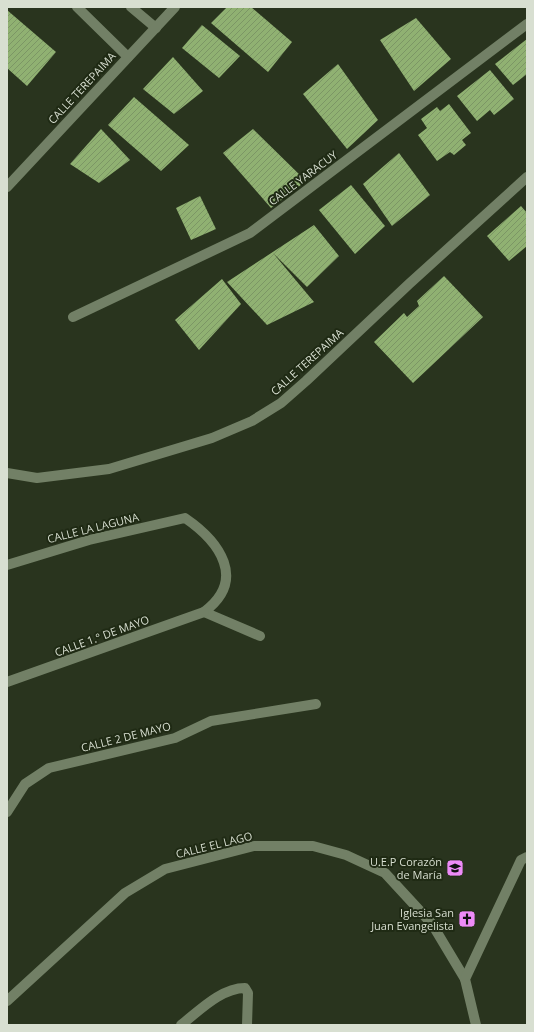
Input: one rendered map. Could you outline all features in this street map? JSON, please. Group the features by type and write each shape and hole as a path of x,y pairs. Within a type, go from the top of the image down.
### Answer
{"street":[{"path":"77,7 128,57"},
{"path":"131,7 156,28"},
{"name":"CALLE TEREPAIMA","path":"7,187 176,7"},
{"name":"CALLE YARACUY","path":"73,317 250,233 527,24"},
{"name":"CALLE TEREPAIMA","path":"7,473 37,478 108,469 212,438 252,421 281,403 306,381 409,284 527,177"},
{"name":"CALLE LA LAGUNA","path":"7,565 89,540 185,518 196,526 217,548 227,572 226,584 221,594 211,608 204,612"},
{"path":"204,612 260,636"},
{"name":"CALLE 1.° DE MAYO","path":"7,682 204,612"},
{"name":"CALLE 2 DE MAYO","path":"7,812 25,784 49,768 175,738 210,721 316,704"},
{"name":"CALLE EL LAGO","path":"7,1001 125,893 165,869 254,846 312,846 346,855 385,873 432,924 465,979 476,1025"},
{"path":"465,979 521,860 527,857"},
{"path":"181,1025 216,998 240,988 245,988 248,993 246,1025"}],"building":[{"path":"227,7 251,7 292,42 268,72 211,23"},
{"path":"7,10 56,52 27,86 7,68"},
{"path":"416,18 451,59 414,91 380,40"},
{"path":"202,25 240,56 219,78 182,48"},
{"path":"527,39 527,74 513,85 495,64"},
{"path":"173,57 203,91 174,114 143,89"},
{"path":"338,64 378,120 347,149 303,94"},
{"path":"490,70 514,99 494,115 490,110 477,121 457,96"},
{"path":"134,97 189,145 161,171 108,125"},
{"path":"449,104 471,133 462,140 466,145 454,155 450,152 437,161 418,135 427,128 421,119 437,107 440,111"},
{"path":"101,129 130,160 99,183 70,164"},
{"path":"253,129 306,181 271,208 223,153"},
{"path":"399,153 430,195 392,226 363,184"},
{"path":"351,185 385,226 355,254 319,210"},
{"path":"200,196 216,229 191,240 176,208"},
{"path":"521,206 527,213 527,246 509,261 487,236"},
{"path":"314,225 339,256 307,287 273,253 314,302 267,325 227,282"},
{"path":"444,276 483,317 413,383 374,342 404,313 407,317 419,306 417,301"},
{"path":"222,279 241,304 199,350 175,320"}],"place":[{"name":"U.E.P Corazón de María","path":"455,868"},
{"name":"Iglesia San Juan Evangelista","path":"467,919"}]}
